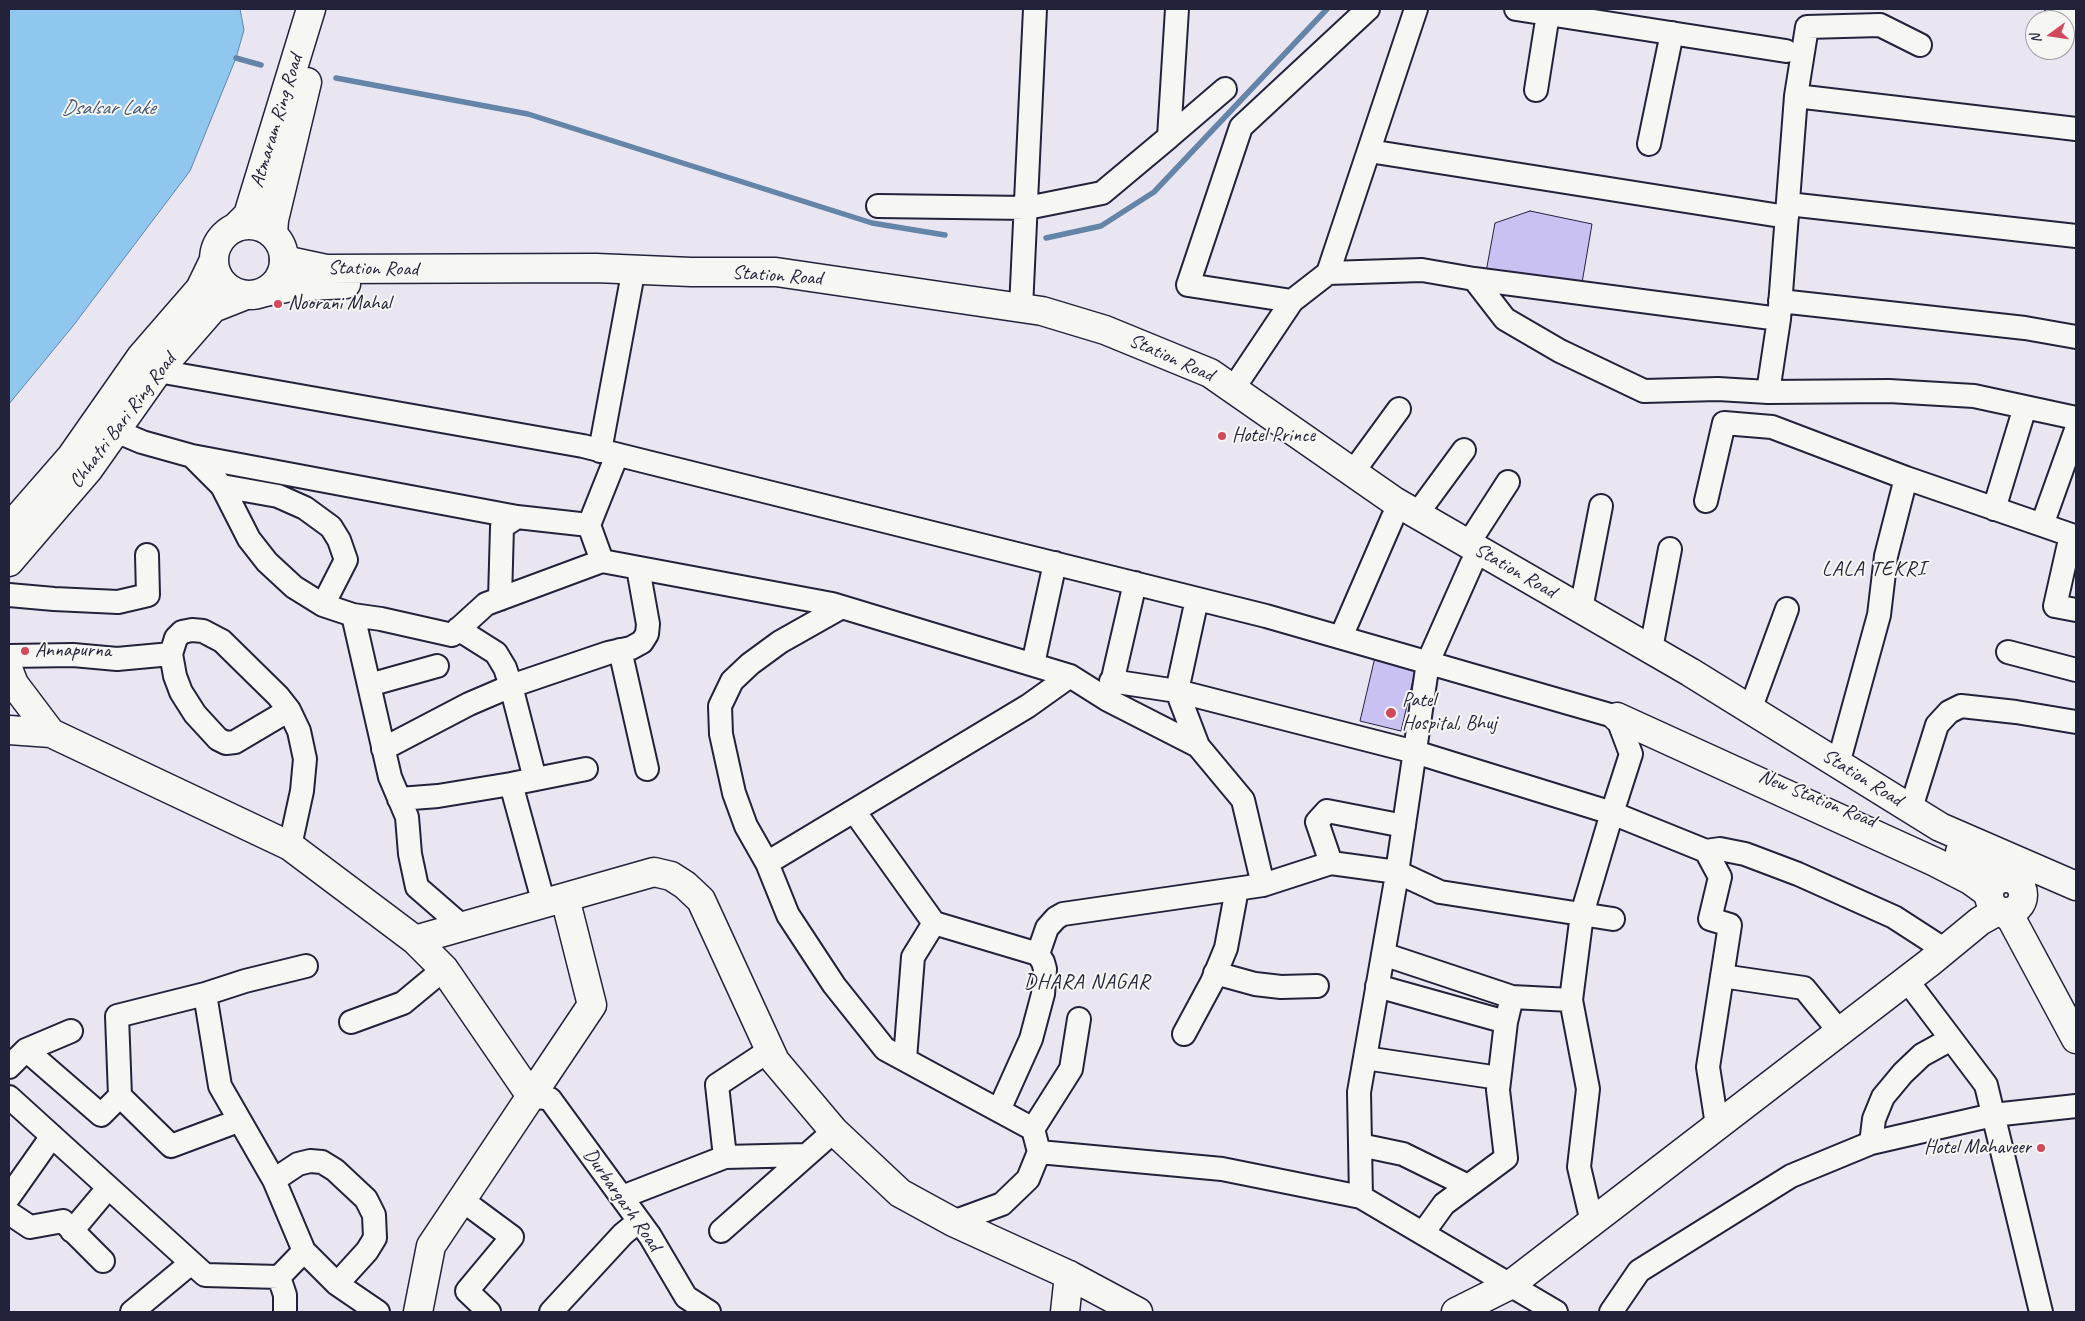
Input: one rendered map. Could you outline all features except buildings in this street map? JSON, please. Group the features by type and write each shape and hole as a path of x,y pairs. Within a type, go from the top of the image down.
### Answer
{"main road":[{"name":"Atmaram Ring Road","path":"235,228 248,214 311,9"},
{"name":"Atmaram Ring Road","path":"273,234 274,220 324,9"},
{"path":"255,225 273,234 279,242 284,260 279,278 256,293 232,290 220,280 216,271 215,250 226,233 235,228 255,225"},
{"name":"Chhatri Bari Ring Road","path":"9,528 71,457 141,358 200,289 214,260"},
{"name":"Station Road","path":"284,260 326,269 596,268 691,272 776,272 1042,311 1106,330 1210,373 1353,472 1405,515"},
{"name":"Station Road","path":"256,293 327,284 596,282 690,287 775,287 1039,325 1101,344 1203,385 1405,515 1997,873 1999,898"},
{"name":"Chhatri Bari Ring Road","path":"9,562 88,470 158,371 213,308 256,293"},
{"name":"Station Road","path":"1470,553 1581,609 1650,649 1940,827 2076,886"},
{"path":"9,671 14,684 51,733"},
{"name":"New Station Road","path":"1627,721 1935,862 1999,898"},
{"path":"9,730 51,733 290,846 415,940 444,970 530,1096"},
{"path":"415,940 654,872 670,876 685,885 701,900 775,1061 834,1131 900,1193 952,1222 1069,1275 1138,1312"},
{"path":"1456,1312 1510,1285 1945,950 2027,874 2049,874"},
{"path":"1999,898 2060,891 2076,898"},
{"path":"1999,898 2076,1039"},
{"path":"418,1312 431,1246 592,1005 554,901"},
{"path":"1065,1312 1069,1275"}],"street":[{"path":"1022,308 1035,9"},
{"path":"1169,137 1178,9"},
{"path":"1292,301 1188,285 1241,127 1368,9"},
{"path":"1234,389 1292,301 1328,273 1416,9"},
{"path":"1516,9 1786,51"},
{"path":"2057,9 2076,23"},
{"path":"1536,90 1548,14"},
{"path":"1768,392 1779,310 1796,96 1807,27 1880,25 1920,45"},
{"path":"1649,144 1672,33"},
{"path":"878,206 1026,208 1102,193 1225,89"},
{"path":"1796,96 2076,129"},
{"path":"1369,151 1788,210 2076,236"},
{"path":"1328,273 1422,270 1474,279 1779,310 2025,328 2076,338"},
{"path":"1474,279 1505,319 1560,351 1644,391 1718,389 1768,392 1898,392 1974,396 2076,418"},
{"path":"602,561 589,525 608,453 631,284"},
{"path":"158,371 608,453 1266,616 1627,721 1630,754 1582,914 1571,1000 1588,1089 1579,1167 1592,1222"},
{"path":"1994,509 2024,407"},
{"path":"1353,472 1399,409"},
{"path":"1706,501 1724,423 1772,427 1906,478 2071,535 2055,606 2076,610"},
{"path":"2042,525 2076,430"},
{"path":"116,431 142,442 192,456 517,517 589,525"},
{"path":"1341,637 1405,515 1464,450"},
{"path":"192,456 222,486 249,539 267,562 294,587 323,605 353,615 381,618 452,634 486,604 602,561 842,606 1033,664 1109,691 1198,746 1243,800 1263,885"},
{"path":"1838,764 1879,615 1886,556 1906,478"},
{"path":"1362,1197 1359,1092 1397,872 1428,662 1470,553 1508,482"},
{"path":"222,486 278,496 306,508 331,527 340,540 346,560 323,605"},
{"path":"1581,609 1601,506"},
{"path":"500,599 502,527 517,517"},
{"path":"1650,649 1670,549"},
{"path":"9,595 54,600 118,602 148,595 146,555"},
{"path":"1033,664 1055,564"},
{"path":"383,748 469,704 511,686 631,648 642,642 647,634 647,614 638,568"},
{"path":"1109,691 1134,583"},
{"path":"1197,599 1177,691 1198,746"},
{"path":"842,606 780,642 750,664 732,681 720,706 721,734 734,794 746,826 767,863 788,915 834,985 885,1049 1032,1129 1039,1152 1028,1180 1002,1204 952,1222"},
{"path":"1750,710 1788,610"},
{"path":"353,615 390,777 407,817 410,854 417,887 463,927"},
{"path":"458,628 496,653 505,668 535,779"},
{"path":"289,710 235,742 226,742 218,739 195,714 181,692 175,676 171,654 176,638 182,632 192,630 203,631 222,641 278,696 289,710 299,731 305,759 302,791 290,846"},
{"path":"620,650 647,770"},
{"path":"2008,652 2076,670"},
{"path":"9,656 73,655 118,659 171,654"},
{"path":"369,685 436,666"},
{"path":"767,863 1028,706 1070,676"},
{"path":"1109,691 1177,691 1415,752 1612,813 1706,851 1720,849 1745,854 1798,874 1894,917 1945,950"},
{"path":"1911,808 1937,725 1949,712 1961,706 2016,712 2076,722"},
{"path":"399,798 438,796 586,769"},
{"path":"511,784 554,901"},
{"path":"854,811 934,923 1038,954 1043,962 1045,969 1043,994 1031,1039 999,1110"},
{"path":"1331,863 1317,822 1327,811 1404,826"},
{"path":"1706,851 1720,877 1710,919 1730,925 1708,1067 1717,1125"},
{"path":"1038,954 1047,928 1056,918 1063,914 1263,885 1331,863 1397,872 1440,892 1613,919"},
{"path":"1184,1034 1226,948 1237,889"},
{"path":"905,1059 913,957 934,923"},
{"path":"1383,954 1512,997 1571,1000"},
{"path":"238,1121 171,1146 120,1096 118,1016 306,966"},
{"path":"351,1022 403,1003 444,970"},
{"path":"1215,973 1255,984 1317,986"},
{"path":"1722,976 1804,988 1839,1031"},
{"path":"1906,979 1986,1085 2041,1312"},
{"path":"1377,986 1506,1022"},
{"path":"205,994 220,1086 238,1121 274,1180 304,1251 337,1284 378,1312"},
{"path":"1423,1234 1444,1204 1506,1158 1498,1090 1506,1022 1512,997"},
{"path":"1032,1129 1071,1069 1079,1019"},
{"path":"9,1067 26,1050 71,1031"},
{"path":"1871,1143 1874,1119 1883,1097 1903,1073 1922,1055 1951,1039"},
{"path":"26,1050 102,1115 120,1096"},
{"path":"724,1157 716,1086 770,1050"},
{"path":"1365,1058 1499,1078"},
{"name":"Durbargarh Road","path":"530,1096 550,1099 622,1197 639,1221 683,1305 709,1312"},
{"path":"9,1097 205,1275 279,1277 304,1251"},
{"path":"1611,1312 1639,1271 1791,1176 1871,1143 1993,1115 2076,1106"},
{"path":"721,1231 834,1131"},
{"path":"9,1197 52,1136"},
{"path":"1360,1145 1403,1154 1468,1186"},
{"path":"1039,1152 1222,1169 1362,1197 1556,1312"},
{"path":"622,1197 724,1157 806,1155"},
{"path":"274,1180 298,1164 310,1161 322,1162 335,1170 366,1199 374,1215 376,1238 367,1251 337,1284"},
{"path":"72,1231 108,1188"},
{"path":"462,1200 512,1237 467,1292 489,1312"},
{"path":"9,1213 30,1228 63,1221 103,1262"},
{"path":"552,1312 623,1234 639,1221"},
{"path":"132,1312 191,1262"},
{"path":"279,1277 285,1295 285,1312"}],"water":[{"name":"Dsalsar Lake","path":"9,9 240,9 244,30 236,58 190,171 73,326 9,404"}],"waterway":[{"path":"1046,238 1101,226 1154,192 1327,9"},
{"path":"236,58 261,65"},
{"path":"336,78 528,114 872,223 945,235"}],"place":[{"name":"Noorani Mahal","path":"278,304"},
{"name":"Hotel Prince","path":"1222,436"},
{"name":"Annapurna","path":"25,651"},
{"name":"Patel Hospital, Bhuj","path":"1391,713"},
{"name":"Hotel Mahaveer","path":"2041,1148"}],"district":[{"name":"LALA TEKRI","path":"1874,569"},
{"name":"DHARA NAGAR","path":"1087,982"}]}
